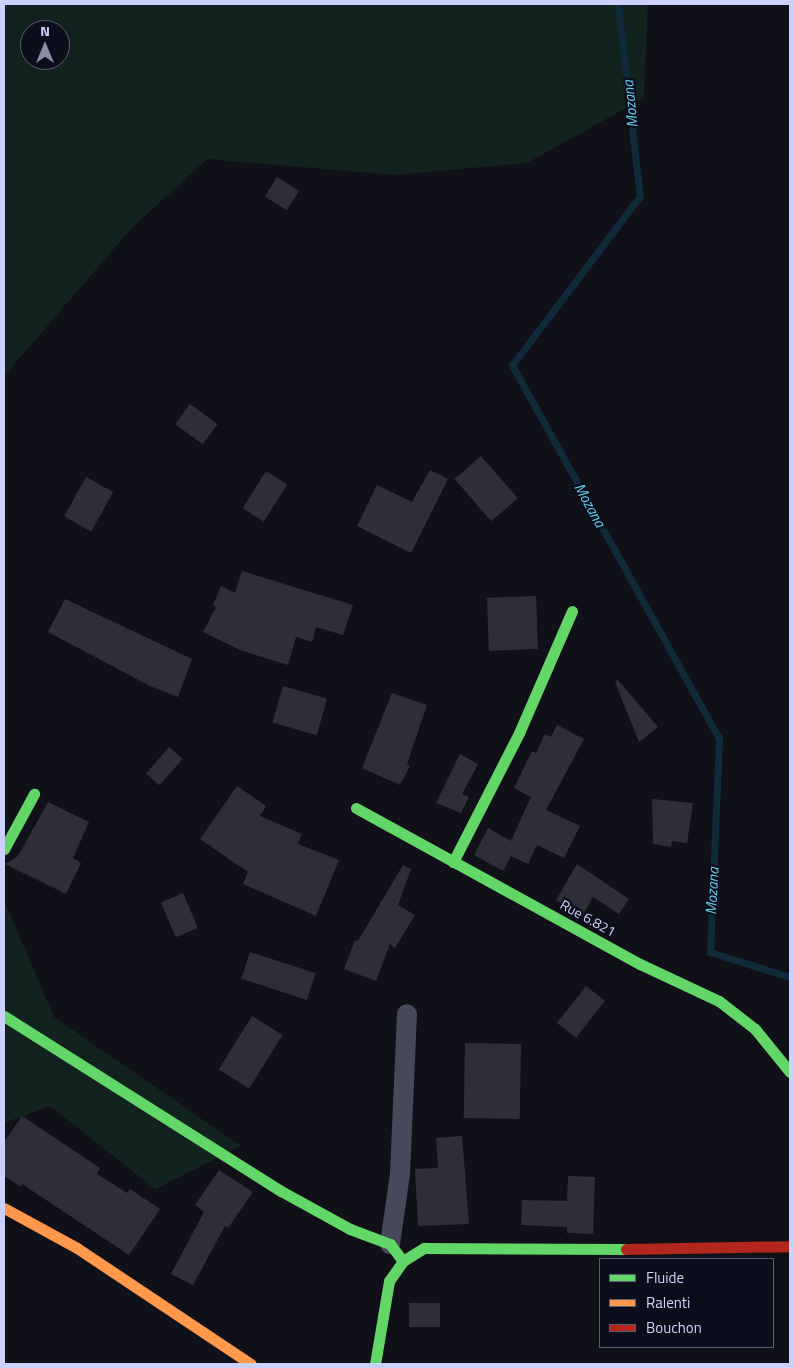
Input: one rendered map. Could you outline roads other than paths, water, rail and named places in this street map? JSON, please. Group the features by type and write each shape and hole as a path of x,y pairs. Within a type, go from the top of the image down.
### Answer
{"street":[{"path":"453,862 520,733 572,611"},
{"path":"4,849 34,794"},
{"name":"Rue 6.821","path":"356,808 640,964 719,1001 755,1029 790,1072"},
{"path":"390,1244 400,1174 407,1014"},
{"path":"4,1016 281,1191 350,1229 390,1244 403,1261"},
{"path":"4,1208 76,1248 251,1364"},
{"path":"376,1364 389,1281 403,1261 424,1248 700,1250 790,1246"}],"waterway":[{"name":"Mozana","path":"618,4 640,196 512,365 719,738 710,952 790,977"}]}
